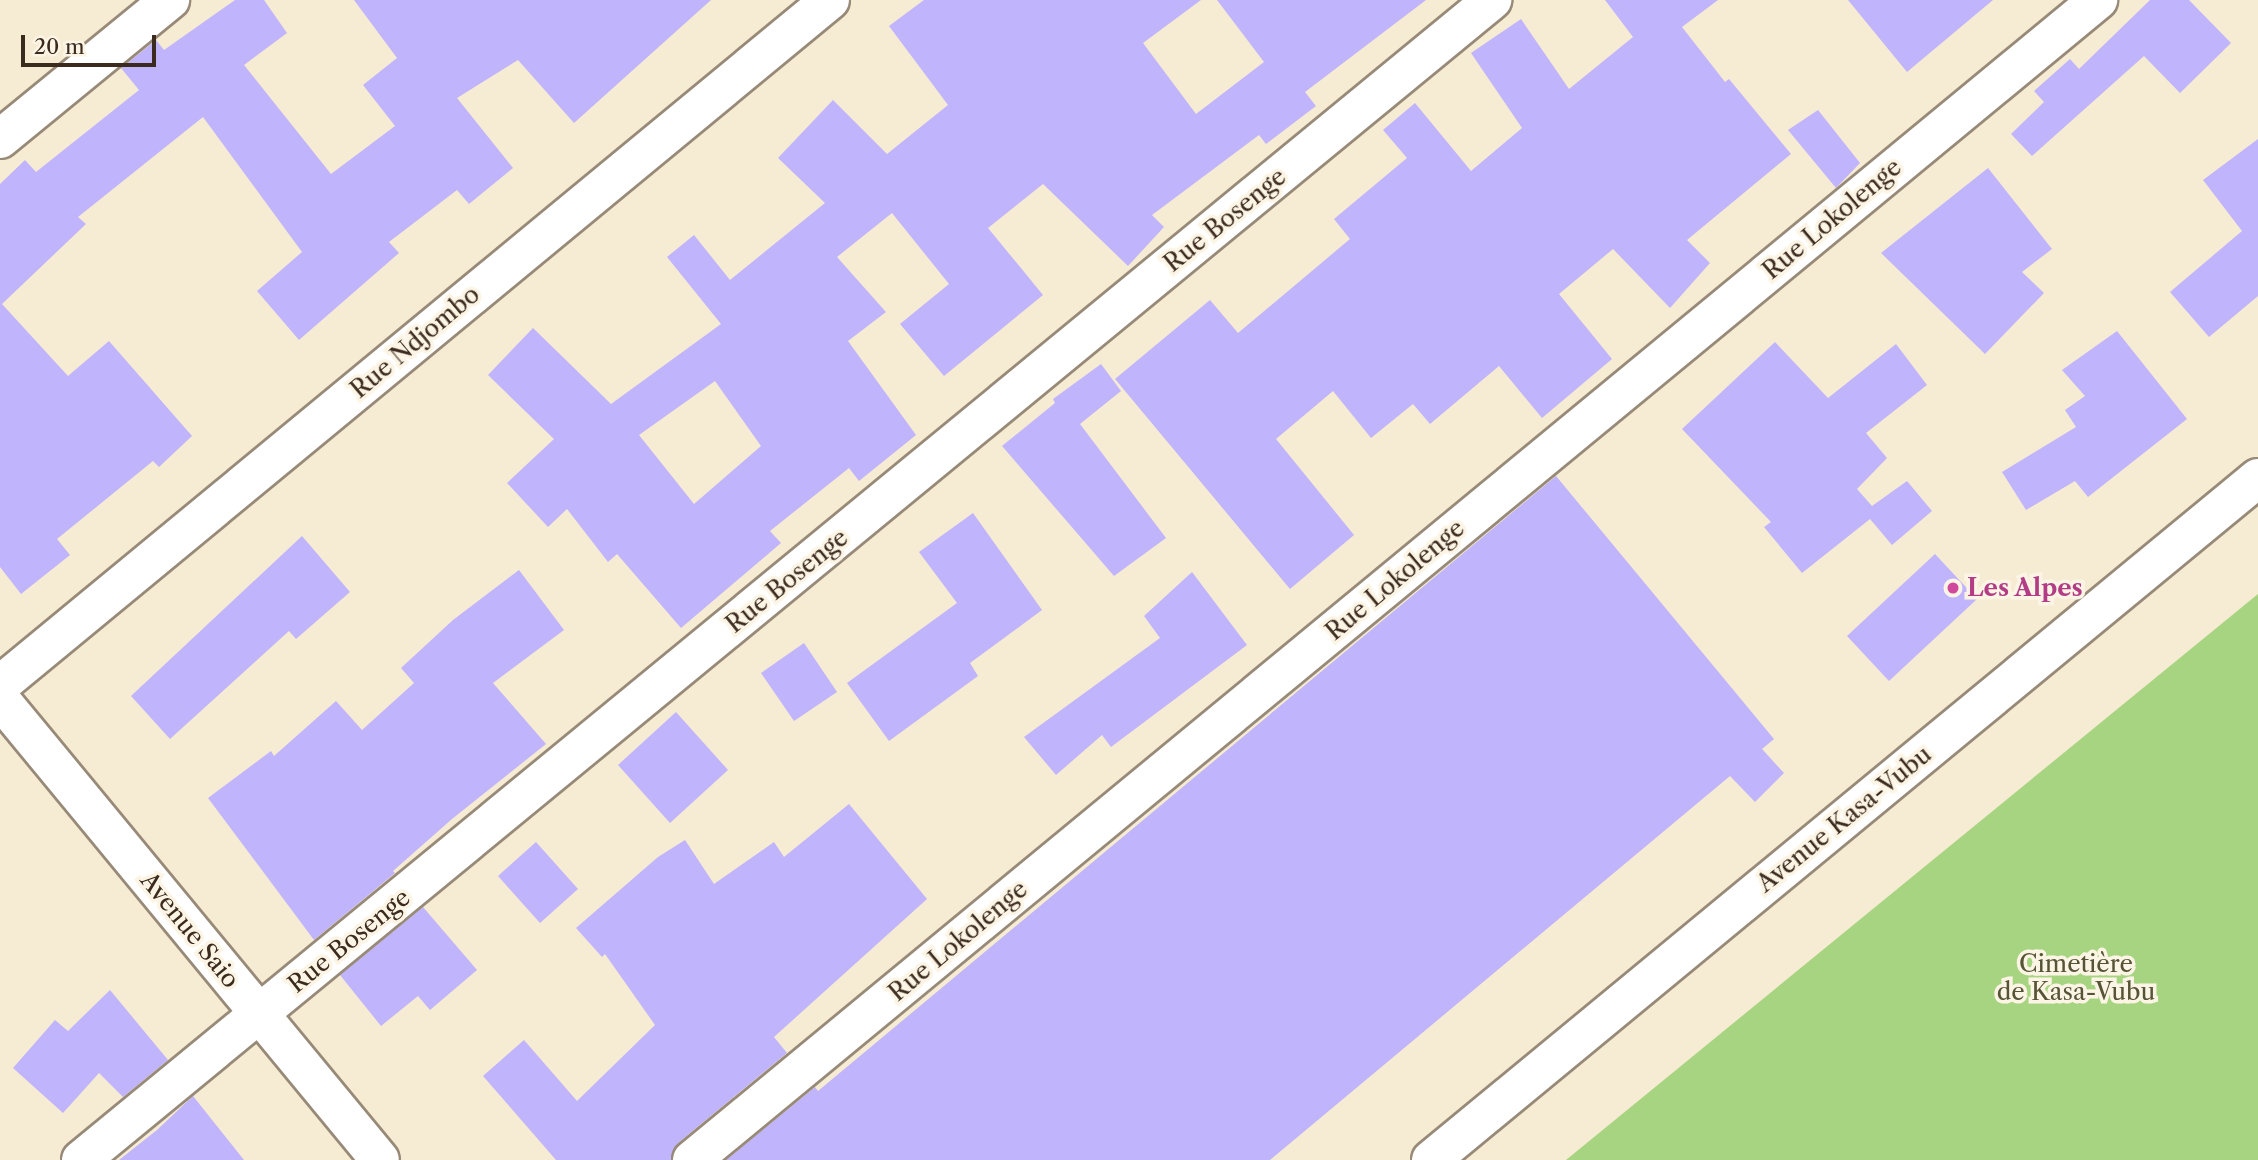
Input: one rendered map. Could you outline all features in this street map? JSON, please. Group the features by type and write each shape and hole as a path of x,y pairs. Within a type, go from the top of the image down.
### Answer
{"street":[{"path":"0,139 170,0"},
{"name":"Rue Ndjombo","path":"0,685 830,0"},
{"name":"Rue Bosenge","path":"81,1160 1492,0"},
{"name":"Rue Lokolenge","path":"692,1160 2098,0"},
{"name":"Avenue Kasa-Vubu","path":"1431,1160 2258,478"},
{"name":"Avenue Saio","path":"0,699 380,1160"}],"green space":[{"name":"Cimetière de Kasa-Vubu","path":"2258,594 2258,1160 1566,1160"}],"building":[{"path":"235,0 264,0 287,33 244,65 331,174 395,126 363,85 397,58 354,0 711,0 574,123 518,60 457,98 513,168 469,204 457,190 389,242 399,253 299,340 257,291 302,252 203,117 78,217 86,224 2,304 68,376 109,341 192,436 159,467 153,461 57,539 70,555 21,594 0,567 0,184 25,160 36,172 139,90 121,68 156,40 164,50"},
{"path":"924,0 1201,0 1143,43 1196,114 1264,62 1217,0 1426,0 1305,92 1316,106 1266,144 1259,135 1152,215 1164,227 1128,266 1043,184 988,228 1043,295 944,376 900,324 949,284 892,213 837,257 886,312 848,341 916,435 859,481 849,468 770,531 781,543 681,628 617,554 608,562 567,509 548,527 507,483 554,439 488,375 533,328 611,404 721,324 667,257 694,235 730,280 825,203 778,158 833,100 887,154 948,105 889,26","holes":["715,381 761,446 694,504 639,435"]},
{"path":"1605,0 1718,0 1682,27 1725,82 1729,79 1791,154 1687,240 1710,263 1670,308 1613,249 1559,294 1612,359 1542,418 1499,366 1430,424 1413,404 1371,438 1333,391 1276,439 1354,535 1290,589 1115,379 1210,300 1238,333 1350,239 1334,219 1407,158 1383,130 1415,103 1471,171 1522,128 1471,53 1521,19 1569,89 1633,37"},
{"path":"1848,0 1993,0 1907,72"},
{"path":"2150,0 2189,0 2231,43 2180,93 2144,56 2032,156 2011,134 2044,102 2034,91 2070,59 2079,69"},
{"path":"1818,110 1860,163 1836,188 1788,130"},
{"path":"2258,139 2258,296 2209,337 2170,292 2242,231 2203,180"},
{"path":"1988,168 2052,249 2022,272 2044,293 1985,354 1881,253"},
{"path":"2117,331 2187,419 2088,497 2075,481 2026,510 2002,472 2076,427 2065,410 2085,396 2062,370"},
{"path":"1775,342 1828,398 1896,344 1927,385 1866,433 1887,458 1857,489 1872,506 1907,481 1932,511 1892,545 1870,519 1802,573 1764,527 1771,522 1682,429"},
{"path":"1101,364 1121,391 1080,424 1166,538 1114,576 1002,446 1055,403 1053,399"},
{"path":"1556,476 1774,739 1762,749 1784,773 1755,802 1730,776 1270,1160 726,1160 815,1087 818,1091"},
{"path":"973,513 1042,610 970,663 978,676 889,741 847,683 957,603 919,552"},
{"path":"302,536 350,592 296,639 289,631 170,739 131,696"},
{"path":"1935,554 1977,599 1889,681 1847,636"},
{"path":"519,570 564,630 493,683 546,744 452,819 393,871 395,873 314,940 208,798 271,751 274,756 336,701 362,730 414,683 401,668 453,620"},
{"path":"1192,572 1247,645 1111,747 1102,735 1056,775 1024,737 1160,638 1144,616"},
{"path":"804,643 837,692 794,721 761,673"},
{"path":"676,712 728,770 670,823 618,765"},
{"path":"849,804 927,899 774,1037 787,1053 678,1143 671,1160 556,1160 483,1076 524,1040 577,1101 655,1025 605,954 602,957 576,928 658,857 685,840 714,884 774,842 784,857"},
{"path":"536,842 578,889 540,923 498,876"},
{"path":"423,907 477,970 430,1010 418,996 381,1026 340,975"},
{"path":"110,990 168,1060 123,1097 99,1073 63,1113 13,1068 55,1020 68,1031"},
{"path":"193,1096 244,1160 119,1160 157,1130"}],"place":[{"name":"Les Alpes","path":"1953,588"}]}
